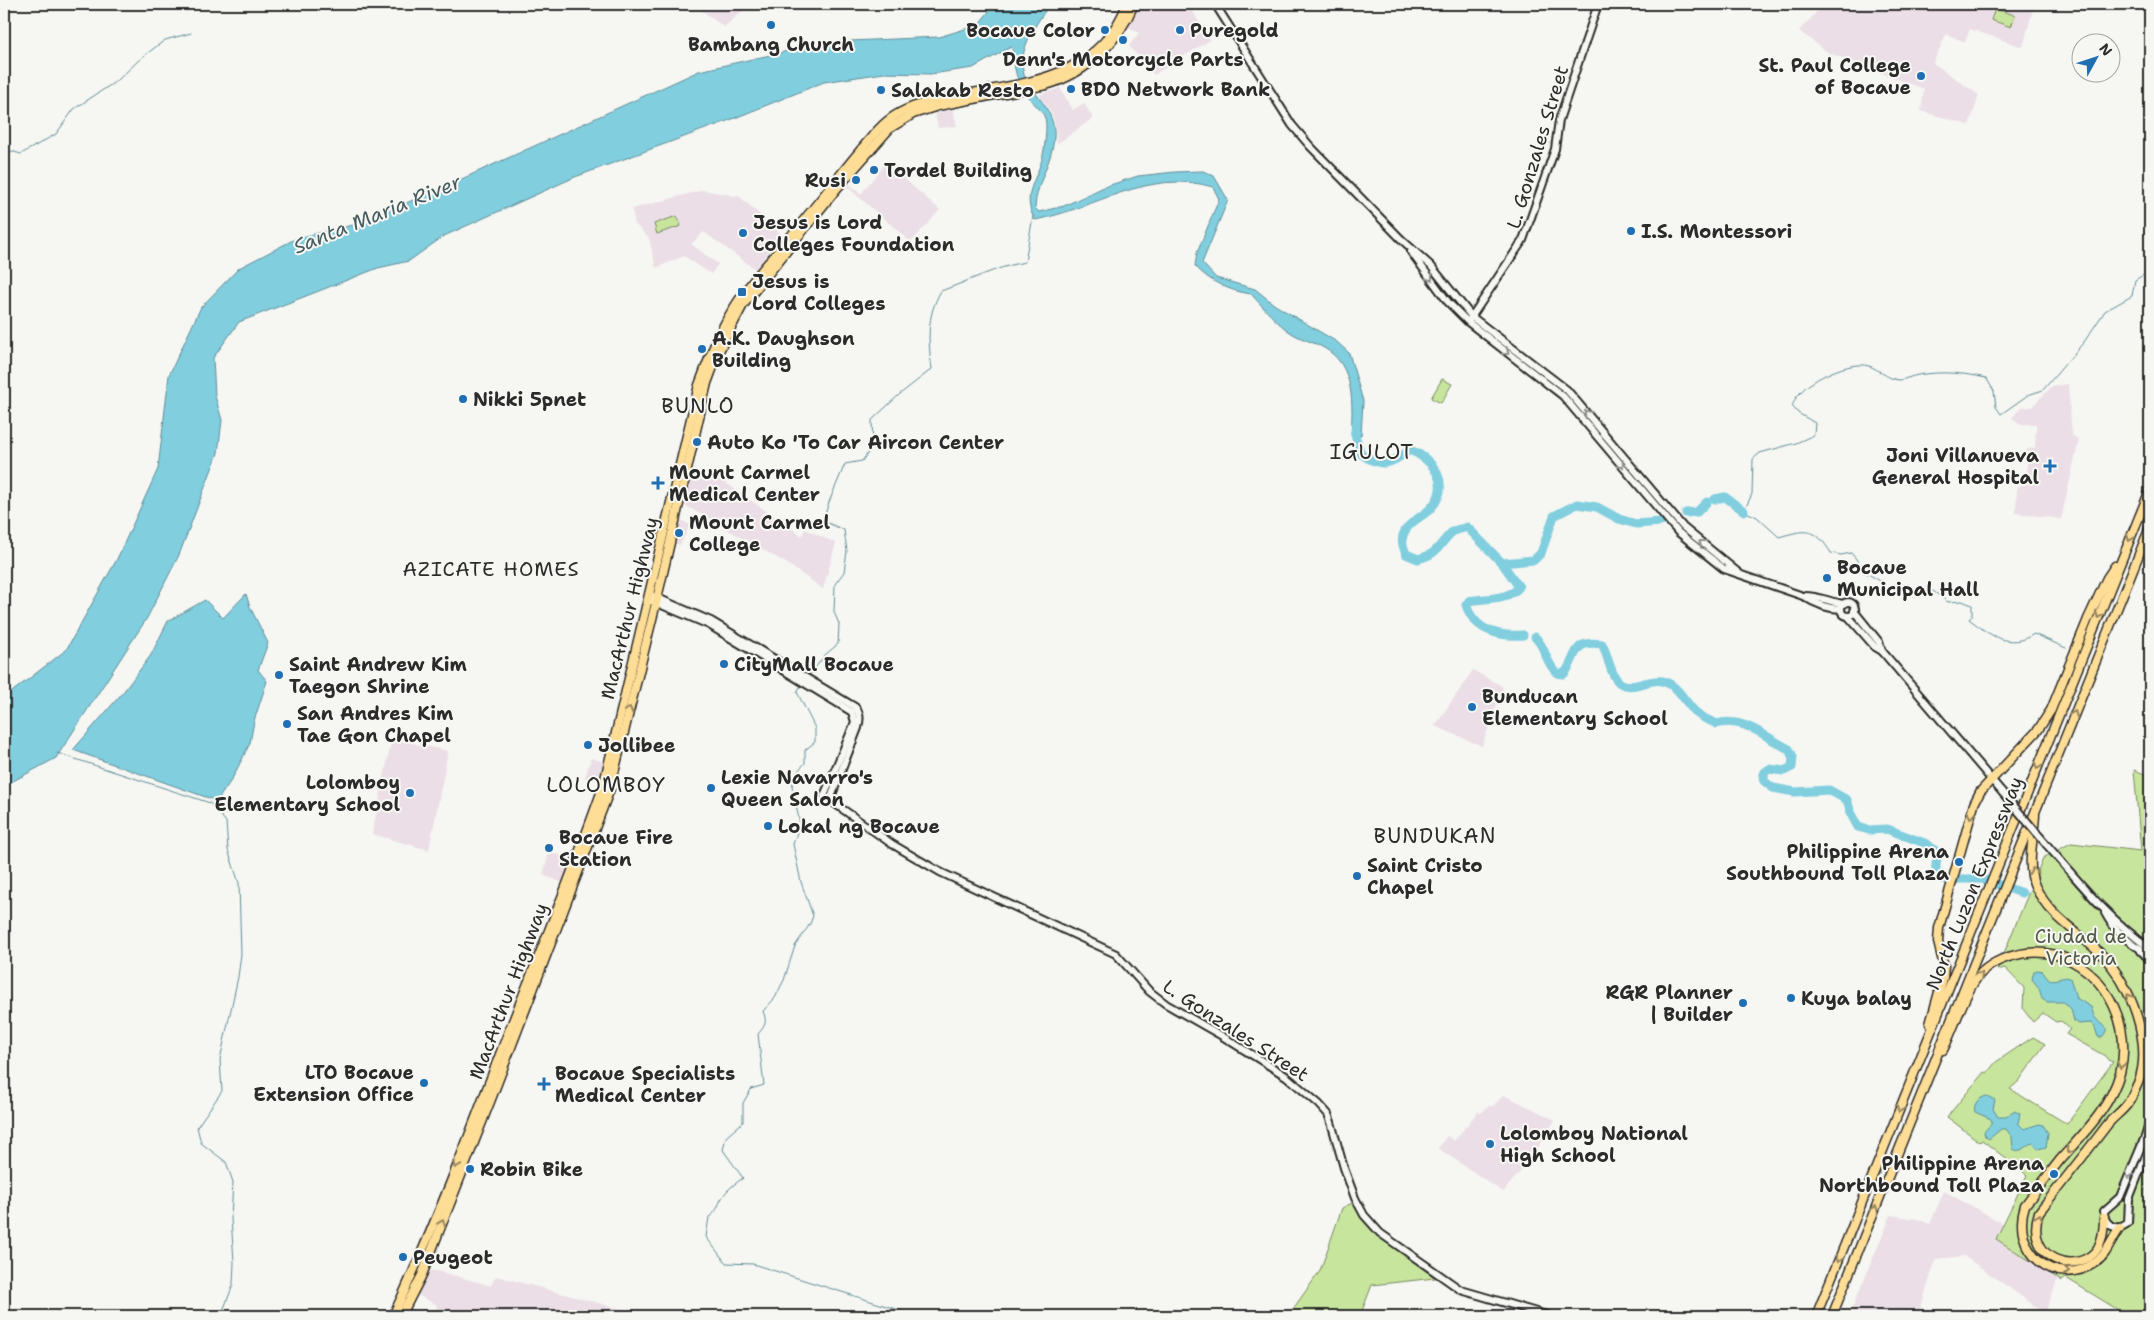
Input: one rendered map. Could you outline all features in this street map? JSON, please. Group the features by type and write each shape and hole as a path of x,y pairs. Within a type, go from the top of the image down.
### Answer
{"highway":[{"name":"MacArthur Highway","path":"1045,82 1089,56 1113,30 1127,4"},
{"name":"MacArthur Highway","path":"393,1316 428,1238 584,842 603,787 707,383 719,351 743,305 875,144 900,120 938,106 1045,82 1078,72 1094,60 1119,32 1134,4"},
{"name":"North Luzon Expressway","path":"1816,1316 2150,490"},
{"name":"North Luzon Expressway","path":"1832,1316 2150,526"},
{"path":"1919,1063 1943,978 1944,966 1938,942 1940,928 1974,804 1980,792 2038,730 2051,710 2107,578 2123,554"},
{"name":"MacArthur Highway","path":"402,1316 422,1275 531,998 610,789 653,598"},
{"path":"2036,808 2031,870 2035,885 2041,897 2054,912 2102,955 2123,986 2138,1014 2142,1067 2139,1081 2128,1104 2111,1121 2040,1212 2035,1229 2039,1246 2052,1258 2066,1261 2084,1258 2098,1248 2103,1233 2104,1217"},
{"path":"1926,1080 1952,1032 1973,982 1982,973 2003,959 2040,952 2065,957 2076,962 2098,982 2120,1023 2123,1055 2120,1074 2112,1094 2100,1113 2025,1205 2021,1218 2022,1231 2029,1252 2036,1259 2055,1271 2074,1271 2085,1269 2099,1261 2120,1228"}],"main road":[{"path":"1211,4 1220,11"},
{"path":"1215,4 1292,125 1310,146 1401,239 1431,266 1472,316 1567,390 1680,530 1740,574 1803,596 1813,596 1842,606"},
{"name":"L. Gonzales Street","path":"1468,322 1524,240 1555,149 1559,120 1598,4"},
{"path":"1401,239 1448,302 1468,322 1563,396 1662,508"},
{"name":"L. Gonzales Street","path":"653,598 709,625 855,707 859,714 858,728 827,798 892,844 940,872 1116,954 1148,991 1166,1004 1286,1076 1319,1104 1328,1114 1355,1198 1364,1215 1380,1232 1461,1290 1550,1316"},
{"path":"1842,606 1848,602 1852,604 1851,614 1874,646 1882,651 2103,910 2150,954"},
{"path":"1842,606 1844,614 1851,614"},
{"path":"2138,944 2150,942"},
{"path":"2138,944 2150,948"},
{"path":"2138,944 2150,960"},
{"path":"2150,1097 2150,1107"},
{"path":"2150,1121 2120,1197 2106,1208 2104,1217 2110,1226 2120,1228 2128,1223 2129,1198 2150,1145"}],"shaded area":[{"path":"693,4 750,4 724,27"},
{"path":"1137,4 1188,4 1210,40 1154,75 1129,46 1139,33 1127,26"},
{"name":"St. Paul College of Bocaue","path":"1824,4 2021,4 2033,9 2023,47 1970,29 1965,42 1946,34 1933,63 1979,95 1969,125 1921,111 1924,89 1829,53 1799,31"},
{"path":"1060,88 1073,110 1084,103 1093,118 1057,144 1055,125 1051,112 1039,95"},
{"path":"953,110 957,126 938,128 935,113"},
{"path":"886,163 940,210 911,242 845,185 847,182 861,194"},
{"name":"Jesus is Lord Colleges Foundation","path":"703,190 740,197 782,235 755,269 704,232 691,244 718,264 711,274 684,256 656,268 649,238 635,224 632,209"},
{"name":"Joni Villanueva General Hospital","path":"2068,384 2072,435 2079,440 2061,519 2016,513 2017,486 2027,484 2027,449 2035,448 2036,424 2021,424 2012,418 2021,407 2032,407 2051,387"},
{"path":"690,468 723,481 802,536 805,529 836,543 823,589 786,563 681,503"},
{"name":"Mount Carmel College","path":"676,517 690,525 680,545 670,541"},
{"name":"Bunducan Elementary School","path":"1473,670 1503,687 1482,746 1435,726"},
{"name":"Lolomboy Elementary School","path":"392,739 448,751 429,850 372,834"},
{"path":"591,758 603,762 598,781 585,778"},
{"path":"549,853 573,858 563,883 543,875"},
{"name":"Lolomboy National High School","path":"1504,1095 1555,1120 1530,1160 1503,1192 1438,1148 1447,1136 1454,1141 1478,1112 1481,1113 1489,1106 1493,1106"},
{"path":"1944,1191 2004,1224 1997,1239 2058,1278 2045,1313 1964,1256 1936,1259 1918,1316 1849,1316 1891,1215 1917,1219 1930,1224"},
{"path":"427,1270 442,1272 491,1286 496,1276 647,1316 435,1316 437,1305 416,1294"}],"green space":[{"path":"1995,9 2015,15 2011,27 1991,20"},
{"path":"677,216 681,226 657,234 654,224"},
{"path":"1442,379 1452,384 1441,403 1431,398"},
{"name":"Ciudad de Victoria","path":"2134,770 2150,776 2150,1316 2128,1316 2066,1278 2062,1281 1996,1239 2027,1175 1982,1140 1980,1142 1947,1117 1984,1072 1987,1073 1996,1062 2033,1037 2045,1044 2019,1081 2010,1089 2067,1124 2113,1062 2066,1034 2070,1029 2061,1021 2056,1022 2043,1013 2033,1022 2023,1009 2024,988 2005,968 1997,970 2043,858 2071,843 2141,851"},
{"path":"1352,1203 1377,1234 1435,1278 1372,1285 1360,1316 1288,1316 1320,1271 1342,1208"}],"water":[{"path":"995,4 1050,4 1031,35 1023,57 1023,69 1026,80 1048,112 1054,131 1053,147 1038,190 1035,208 1039,212 1064,206 1104,187 1138,176 1203,171 1214,176 1228,200 1202,263 1216,278 1255,289 1275,305 1337,342 1349,353 1363,401 1361,435 1351,435 1352,399 1350,387 1342,365 1334,355 1287,330 1251,294 1235,291 1220,285 1195,266 1197,253 1219,199 1213,187 1189,183 1166,183 1144,186 1057,215 1035,220 1029,203 1032,187 1043,155 1046,124 1041,111 1026,95 1019,83 1011,47 973,68 931,74 884,73 824,82 730,120 575,177 444,236 409,261 378,268 239,322 213,358 215,396 222,420 218,453 179,555 147,618 56,758 4,786 4,698 66,650 117,559 158,469 169,375 201,307 239,268 297,238 357,224 453,183 699,71 828,42 939,37 978,25"},
{"path":"246,594 250,607 268,643 258,670 267,681 254,721 250,743 232,779 217,801 73,750 124,691 151,655 168,621 205,600 223,618"},
{"path":"2034,971 2042,971 2048,979 2070,978 2076,998 2091,1007 2096,1019 2106,1027 2102,1037 2098,1037 2094,1025 2091,1023 2079,1024 2074,1021 2071,1009 2064,1002 2047,1002 2042,999 2039,988 2032,979"},
{"path":"1987,1096 1995,1100 1993,1109 1998,1117 2006,1117 2015,1111 2020,1114 2018,1123 2024,1129 2039,1124 2043,1125 2048,1133 2046,1147 2038,1149 2033,1143 2021,1150 2013,1149 2012,1137 2006,1129 2001,1129 1989,1139 1985,1136 1984,1132 1992,1123 1991,1119 1975,1112 1975,1106 1981,1098"}],"waterway":[{"path":"4,149 21,154 56,134 74,109 118,80 141,58 165,40 191,33"},
{"path":"808,677 825,655 838,644 839,624 834,612 835,584 844,572 847,551 844,530 823,521 845,464 862,461 873,446 872,420 900,394 932,369 929,329 936,300 941,291 993,271 1025,262 1033,216"},
{"path":"1882,582 1861,570 1857,560 1851,553 1841,555 1831,553 1815,534 1797,532 1779,537 1757,517 1744,511 1752,494 1753,459 1760,453 1796,443 1814,435 1815,423 1798,413 1792,406 1799,394 1822,377 1842,368 1852,366 1869,366 1896,380 1916,375 1961,374 1986,378 1994,391 1996,407 2001,414 2028,395 2043,390 2084,342 2105,311 2132,296 2135,280 2145,274 2150,275"},
{"path":"1356,424 1355,435 1361,454 1380,463 1386,463 1397,459 1410,450 1419,454 1433,466 1437,474 1440,482 1437,499 1428,511 1407,527 1403,534 1402,542 1406,554 1418,559 1425,557 1434,552 1452,532 1467,527 1502,563 1519,587 1509,594 1496,598 1469,601 1466,605 1470,614 1475,621 1489,630 1505,635 1523,635"},
{"path":"1715,499 1725,497 1744,511"},
{"path":"1686,513 1697,512 1707,502"},
{"path":"1502,563 1534,560 1541,553 1554,516 1577,504 1597,507 1619,519 1636,524 1661,522"},
{"path":"1896,584 1909,585 1920,593 1933,591 1948,602 1962,601 1972,605 1972,616 1969,619 1992,635 2008,641 2016,641 2034,634 2066,648"},
{"path":"1535,637 1542,646 1553,668 1557,673 1564,674 1580,647 1592,643 1602,644 1611,670 1620,683 1630,686 1652,681 1668,683 1703,718 1717,724 1727,722 1746,725 1789,749 1793,757 1792,767 1784,771 1769,769 1764,773 1764,781 1773,788 1795,792 1829,790 1847,800 1858,827 1869,830 1887,829 1927,844 1938,853 1936,870 1942,879 1982,879 2022,893"},
{"path":"802,684 797,692 815,728 815,742 805,750 805,763 796,773 792,786 800,824 793,844 801,882 813,916 810,924 795,946 784,980 775,998 763,1011 765,1023 758,1034 764,1085 751,1089 743,1103 743,1122 726,1137 723,1150 743,1178 726,1192 716,1210 709,1217 706,1237 726,1263 753,1264 918,1316"},
{"path":"57,753 210,803 226,822 228,850 239,883 241,954 238,977 220,1060 222,1091 197,1127 201,1143 226,1162 233,1182 231,1218 234,1262 233,1285 221,1316"}],"place":[{"name":"Bambang Church","path":"771,25"},
{"name":"Bocaue Color","path":"1105,30"},
{"name":"Puregold","path":"1180,30"},
{"name":"Denn's Motorcycle Parts","path":"1123,40"},
{"name":"St. Paul College of Bocaue","path":"1921,76"},
{"name":"BDO Network Bank","path":"1071,89"},
{"name":"Salakab Resto","path":"881,90"},
{"name":"Tordel Building","path":"874,170"},
{"name":"Rusi","path":"856,180"},
{"name":"I.S. Montessori","path":"1631,231"},
{"name":"Jesus is Lord Colleges Foundation","path":"743,233"},
{"name":"Jesus is Lord Colleges","path":"742,292"},
{"name":"A.K. Daughson Building","path":"702,349"},
{"name":"Nikki 5pnet","path":"463,399"},
{"name":"Auto Ko 'To Car Aircon Center","path":"697,442"},
{"name":"Joni Villanueva General Hospital","path":"2050,466"},
{"name":"Mount Carmel Medical Center","path":"658,483"},
{"name":"Mount Carmel College","path":"679,533"},
{"name":"Bocaue Municipal Hall","path":"1827,578"},
{"name":"CityMall Bocaue","path":"724,664"},
{"name":"Saint Andrew Kim Taegon Shrine","path":"279,675"},
{"name":"Bunducan Elementary School","path":"1472,707"},
{"name":"San Andres Kim Tae Gon Chapel","path":"287,724"},
{"name":"Jollibee","path":"588,745"},
{"name":"Lexie Navarro's Queen Salon","path":"711,788"},
{"name":"Lolomboy Elementary School","path":"410,793"},
{"name":"Lokal ng Bocaue","path":"768,826"},
{"name":"Bocaue Fire Station","path":"549,848"},
{"name":"Philippine Arena Southbound Toll Plaza","path":"1959,862"},
{"name":"Saint Cristo Chapel","path":"1357,876"},
{"name":"Kuya balay","path":"1791,998"},
{"name":"RGR Planner | Builder","path":"1743,1003"},
{"name":"LTO Bocaue Extension Office","path":"424,1083"},
{"name":"Bocaue Specialists Medical Center","path":"544,1084"},
{"name":"Lolomboy National High School","path":"1490,1144"},
{"name":"Robin Bike","path":"470,1169"},
{"name":"Philippine Arena Northbound Toll Plaza","path":"2054,1174"},
{"name":"Peugeot","path":"403,1257"}],"district":[{"name":"BUNLO","path":"698,406"},
{"name":"IGULOT","path":"1372,452"},
{"name":"AZICATE HOMES","path":"491,569"},
{"name":"LOLOMBOY","path":"606,785"},
{"name":"BUNDUKAN","path":"1435,836"}],"water label":[{"name":"Santa Maria River","path":"377,214"}]}
